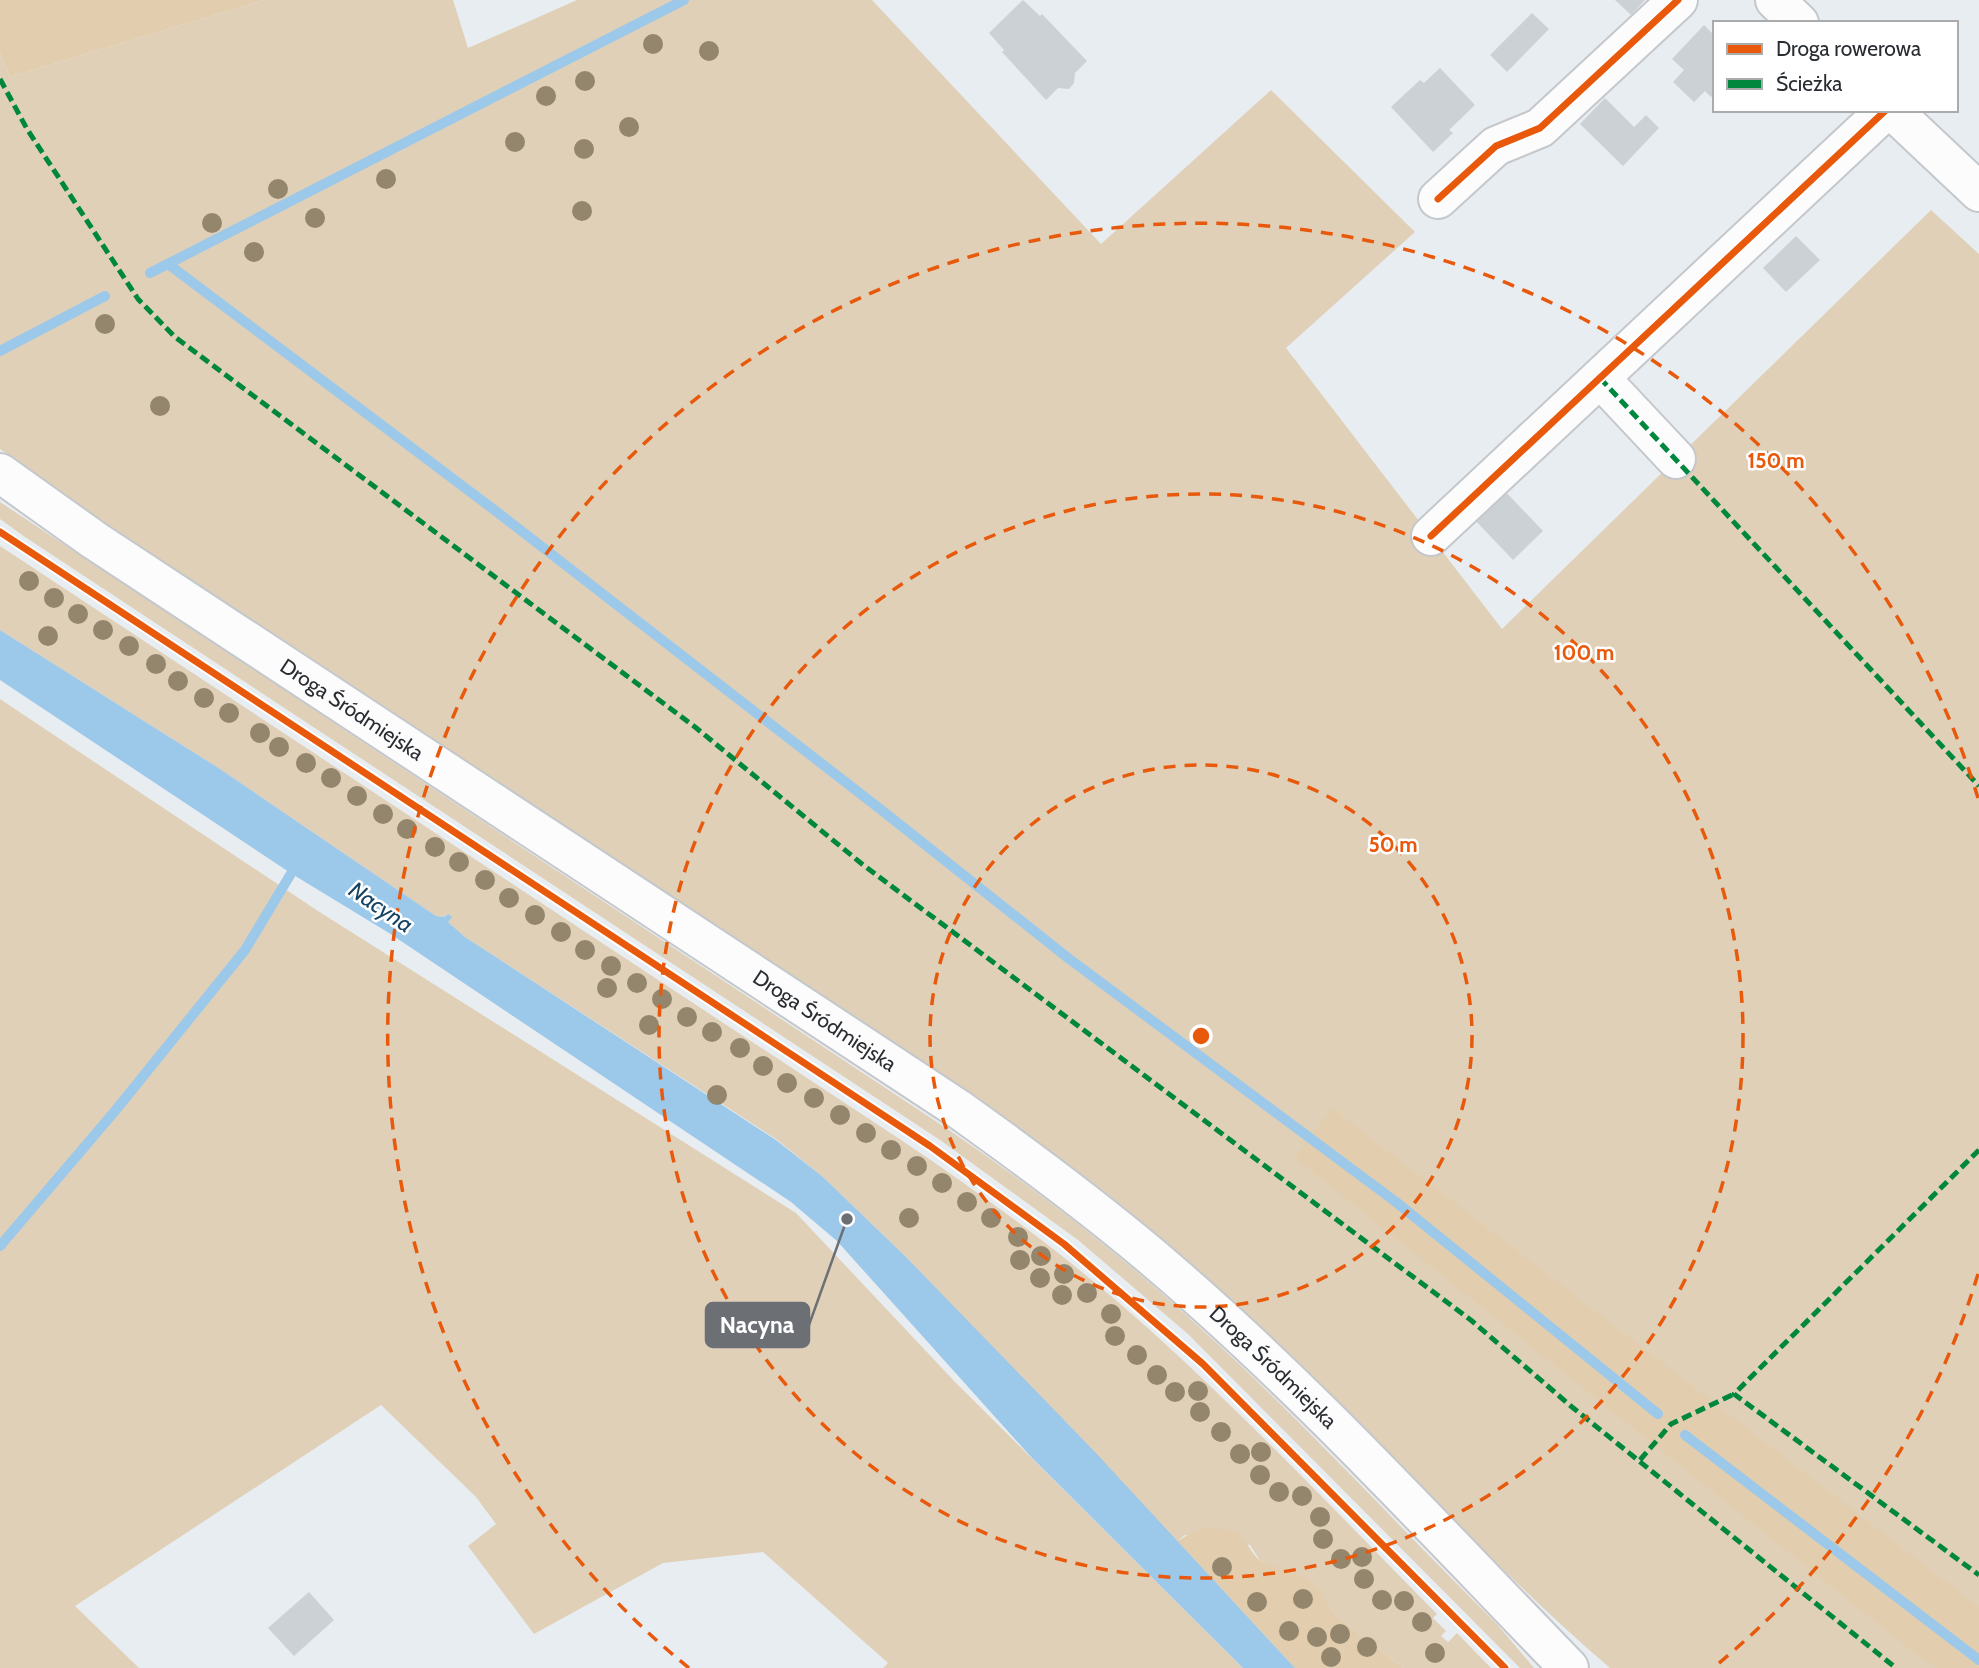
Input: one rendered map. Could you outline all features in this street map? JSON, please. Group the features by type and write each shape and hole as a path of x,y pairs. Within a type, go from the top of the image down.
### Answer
{"main road":[{"path":"1437,199 1496,146 1540,128 1678,0"},
{"path":"1775,0 1797,21"},
{"path":"1431,536 1884,112"},
{"path":"1894,112 1979,192"},
{"path":"1600,378 1676,459"},
{"name":"Droga Śródmiejska","path":"0,473 94,540 947,1102 1050,1174 1151,1256 1244,1339 1569,1668"}],"shaded area":[{"path":"0,0 264,0 10,77 0,53"},
{"path":"264,0 453,0 468,48 577,0 872,0 1101,244 1271,90 1415,232 1286,348 1502,629 1931,210 1979,254 1979,1668 1610,1668 1510,1576 1222,1291 1086,1177 941,1074 132,543 0,449 0,53 10,77"},
{"path":"0,502 946,1128 1043,1197 1136,1271 1235,1360 1497,1624 1534,1668 1520,1668 1188,1334 1078,1240 940,1140 25,537 0,519"},
{"path":"0,546 901,1140 1029,1230 1120,1304 1224,1399 1437,1614 1433,1618 1446,1631 1441,1636 1448,1642 1457,1633 1491,1668 1403,1668 1331,1611 1308,1585 1260,1561 1250,1545 1185,1535 1177,1541 905,1256 823,1177 776,1139 465,937 448,922 447,914 444,917 436,916 220,769 0,630"},
{"path":"0,699 318,911 796,1213 956,1383 1243,1668 883,1668 888,1663 763,1552 663,1563 534,1634 468,1546 496,1524 476,1497 381,1405 75,1606 139,1668 0,1668"},
{"path":"1332,1108 1979,1607 1979,1668 1936,1668 1922,1659 1295,1158"},
{"path":"1209,1528 1238,1533 1260,1561 1308,1578 1322,1592 1331,1611 1403,1668 1295,1668 1177,1541 1197,1530"}],"water":[{"path":"0,630 220,769 436,916 444,917 448,914 452,917 448,922 465,937 776,1140 823,1177 905,1256 1095,1452 1295,1668 1243,1668 1032,1458 837,1241 791,1202 389,933 292,874 0,680"}],"building":[{"path":"1023,0 1040,16 1042,14 1087,61 1075,73 1074,83 1069,89 1058,88 1046,100 1002,52 1004,50 989,33"},
{"path":"1615,0 1645,0 1631,15"},
{"path":"1532,13 1549,29 1507,72 1490,55"},
{"path":"1704,25 1713,34 1713,95 1711,97 1705,91 1694,102 1673,82 1684,70 1672,59"},
{"path":"1440,68 1475,105 1449,130 1453,133 1433,152 1391,107 1420,80 1424,83"},
{"path":"1605,98 1634,127 1646,115 1659,128 1623,166 1580,124"},
{"path":"1796,236 1820,260 1786,292 1763,268"},
{"path":"1503,489 1543,531 1513,560 1472,517"},
{"path":"309,1592 334,1620 294,1656 268,1628"}],"waterway":[{"path":"150,273 684,0"},
{"path":"168,264 497,512 1068,958 1396,1202 1658,1414"},
{"path":"0,351 105,296"},
{"path":"0,1246 115,1111 245,950 298,862"},
{"path":"1685,1435 1979,1660"}],"marked path":[{"path":"0,79 27,129 138,299 175,337 695,727 862,864 1472,1321 1572,1407 1896,1668"},
{"path":"1600,378 1979,786"},
{"path":"1979,1150 1734,1394 1979,1575"},
{"path":"1640,1460 1671,1424 1734,1394"}],"cycle path":[{"path":"1438,199 1496,146 1540,128 1678,0"},
{"path":"1431,536 1884,112"},
{"path":"0,532 930,1146 1064,1244 1203,1364 1505,1668"}],"place":[{"name":"Nacyna","path":"847,1219"}]}
